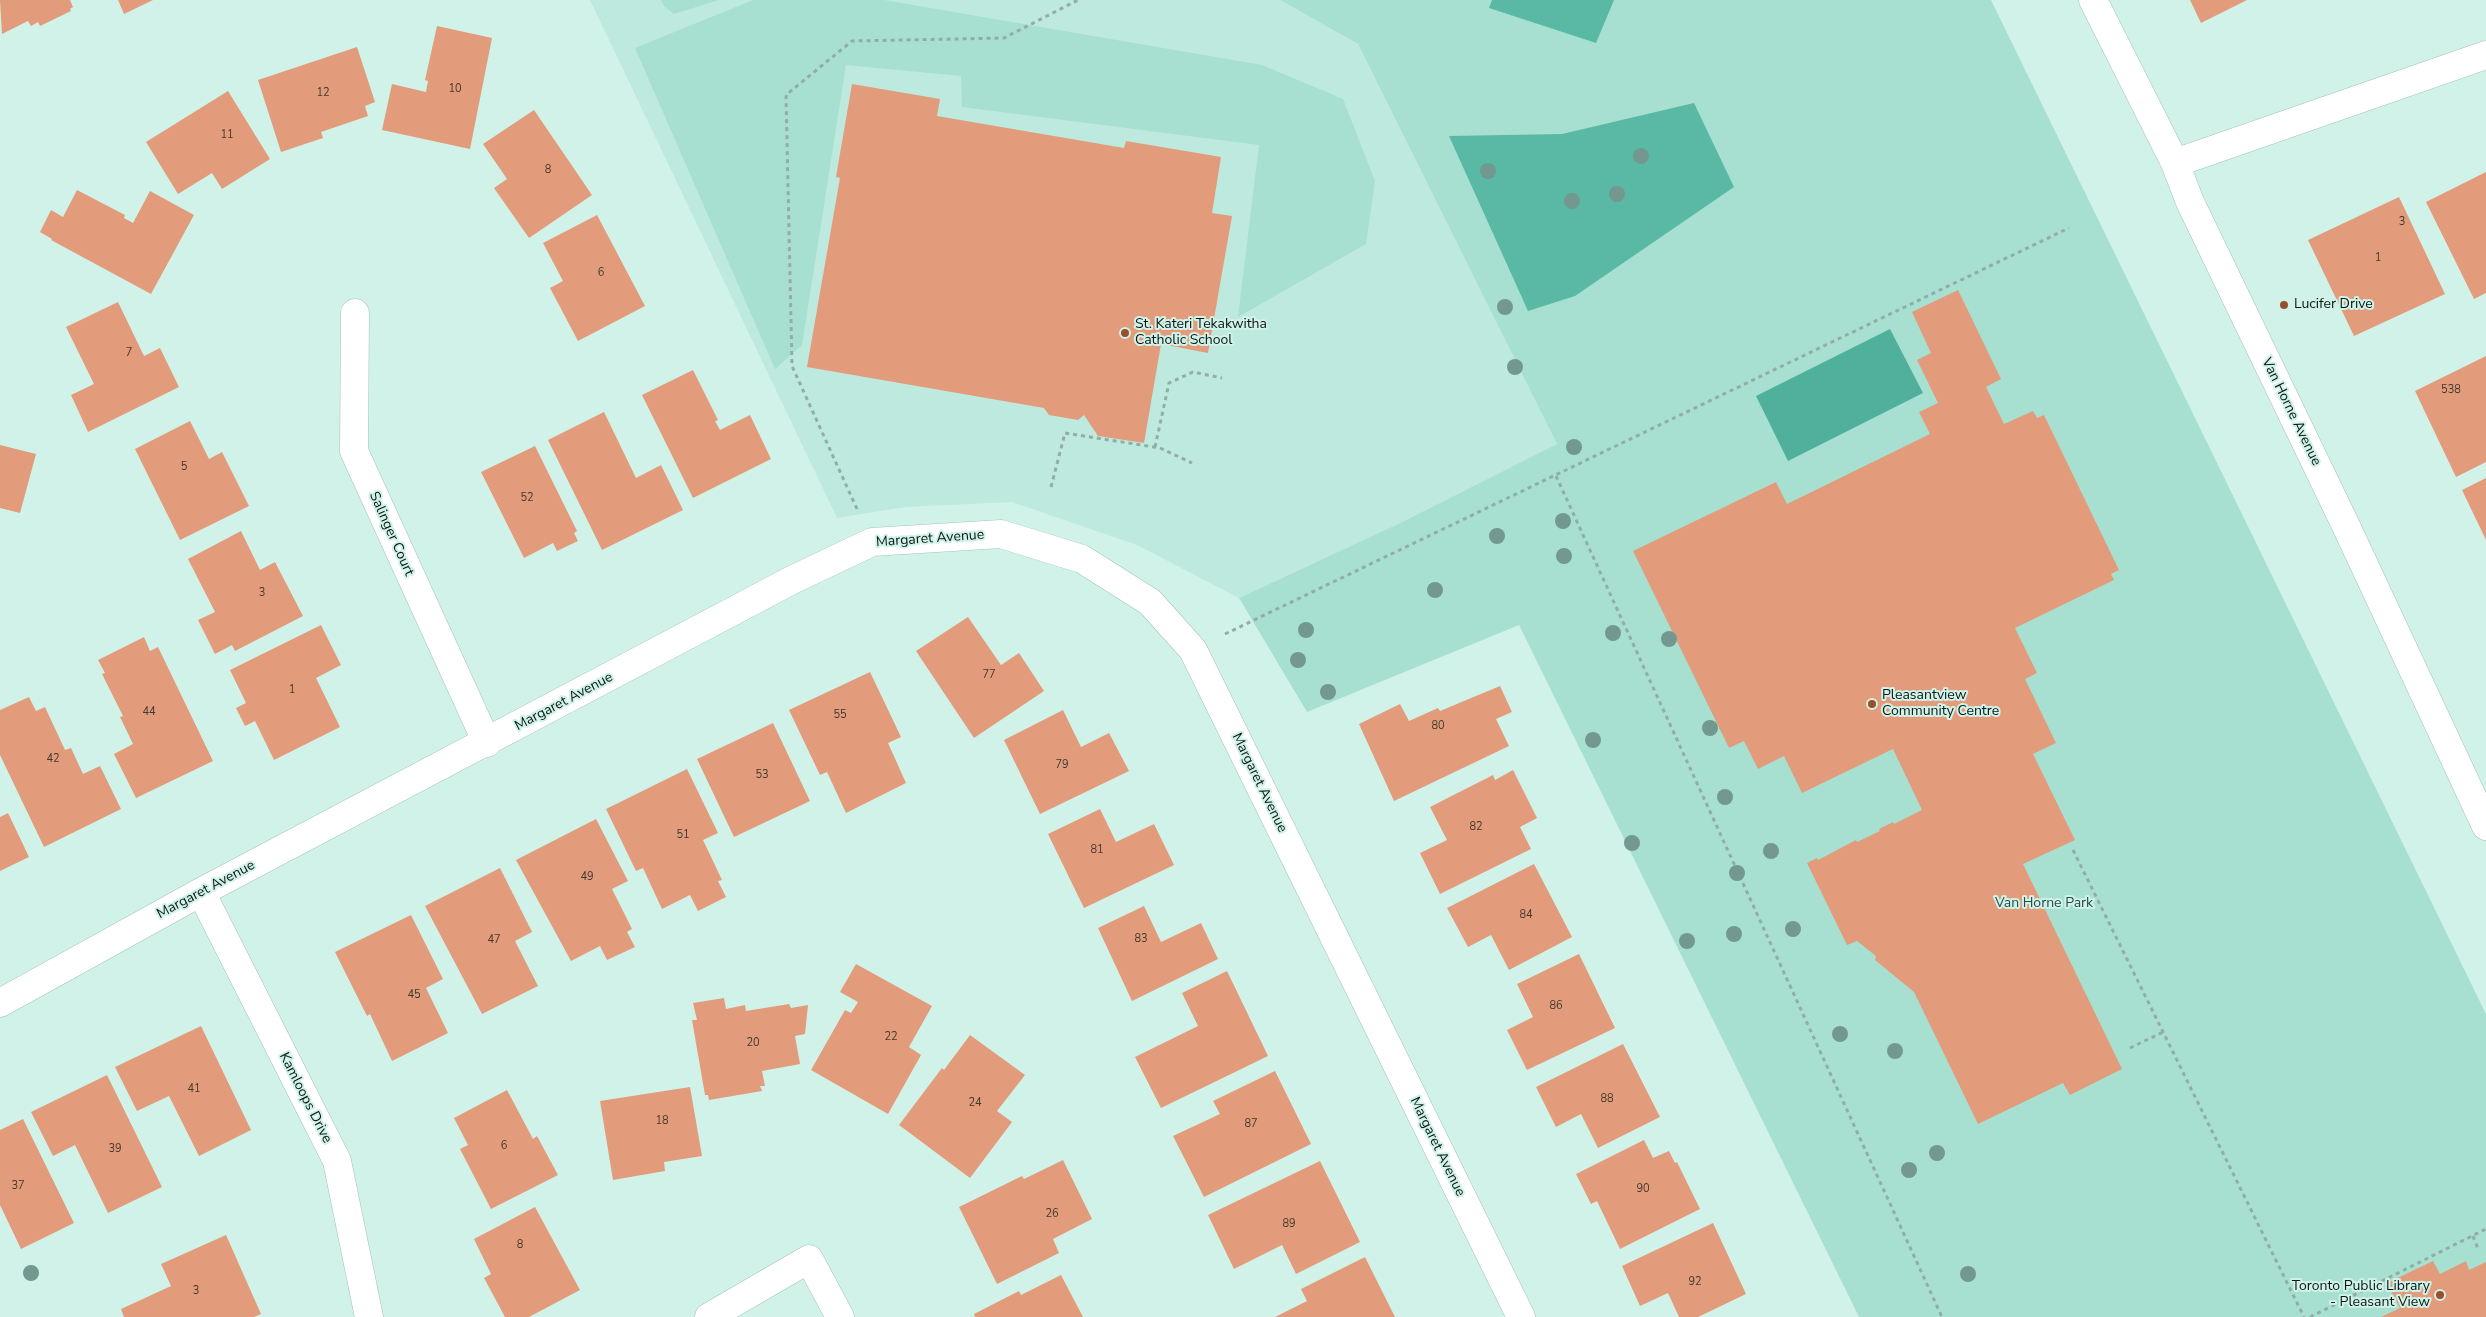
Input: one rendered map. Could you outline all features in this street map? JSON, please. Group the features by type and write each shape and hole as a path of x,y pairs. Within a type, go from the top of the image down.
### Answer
{"street":[{"name":"Van Horne Avenue","path":"2093,0 2175,163 2190,202 2347,528 2486,826"},
{"path":"2175,163 2486,55"},
{"name":"Salinger Court","path":"355,313 354,451 487,743"},
{"name":"Margaret Avenue","path":"0,1003 201,892 487,743 792,580 872,542 1001,534 1082,559 1150,602 1193,650 1521,1317"},
{"name":"Kamloops Drive","path":"201,892 337,1161 369,1317"},
{"path":"709,1317 809,1259 840,1317"}],"path":[{"path":"872,542 792,366 786,95 852,40 1004,38 1078,0"},
{"path":"1193,650 2069,228"},
{"path":"1155,447 1170,383 1193,372 1222,378"},
{"path":"1051,487 1065,434 1155,447 1192,463"},
{"path":"1556,476 1942,1317"},
{"path":"2073,850 2304,1317"},
{"path":"2130,1048 2163,1032"},
{"path":"2310,1317 2486,1230"},
{"path":"2473,1236 2478,1249"}],"shaded area":[{"name":"St. Kateri Tekakwitha Catholic School","path":"590,0 1280,0 1358,44 1557,444 1400,523 1239,598 1137,545 1012,502 905,507 837,518"},
{"path":"1492,0 1614,0 1596,43 1489,8"},
{"path":"1694,103 1734,187 1575,296 1528,311 1449,136 1562,134"},
{"path":"1890,329 1923,393 1788,461 1756,396"}],"green space":[{"path":"661,0 719,0 674,14 664,6"},
{"path":"753,0 884,0 1262,65 1343,99 1375,181 1366,244 1238,317 1259,145 962,107 961,76 846,65 802,345 775,369 635,48"},
{"name":"Van Horne Park","path":"1280,0 1991,0 2486,1014 2486,1317 1859,1317 1519,625 1307,712 1239,598 1400,523 1557,444 1358,44"}],"building":[{"path":"0,0 70,0 73,7 70,9 71,11 40,26 38,22 31,26 28,21 2,34"},
{"path":"118,0 153,0 124,14"},
{"path":"2190,0 2247,0 2201,23"},
{"path":"437,26 492,38 470,149 382,130 392,84 426,92 428,81 425,80"},
{"path":"357,47 375,102 365,106 368,116 321,132 323,138 281,152 258,80"},
{"path":"852,84 940,99 937,116 1124,148 1126,141 1221,157 1212,213 1232,216 1208,353 1161,344 1144,443 1098,436 1084,415 1078,420 1049,415 1044,408 807,367 840,178 836,177"},
{"path":"228,91 270,159 222,189 212,173 178,194 146,142"},
{"path":"534,110 592,195 529,238 494,188 507,179 483,144"},
{"path":"2486,172 2486,293 2474,299 2426,202"},
{"path":"77,190 125,215 124,218 133,223 150,191 194,215 151,294 51,240 40,232 51,210 63,217"},
{"path":"2399,197 2445,294 2354,336 2308,240"},
{"path":"597,215 645,306 578,341 550,288 563,281 543,243"},
{"name":"Pleasantview Community Centre","path":"1958,290 2001,379 1986,387 2004,424 2033,411 2037,418 2044,415 2119,570 2111,574 2114,580 2015,628 2037,673 2025,679 2056,743 2033,754 2075,840 2023,864 2122,1069 2070,1095 2063,1083 1978,1124 1914,992 1875,960 1876,956 1857,941 1847,945 1807,863 1817,858 1818,860 1856,840 1857,842 1880,831 1879,829 1893,822 1894,824 1922,810 1893,749 1802,793 1784,756 1758,769 1744,741 1729,748 1633,551 1776,482 1787,504 1930,434 1919,412 1938,403 1917,360 1931,353 1912,312"},
{"path":"118,302 144,356 160,348 179,387 88,432 71,395 94,384 66,327"},
{"path":"2486,356 2486,462 2456,477 2415,391"},
{"path":"693,370 718,420 715,421 720,430 750,415 771,459 693,498 642,395"},
{"path":"604,412 636,478 661,465 683,510 602,550 548,440"},
{"path":"190,421 209,459 222,452 249,506 180,540 135,449"},
{"path":"0,445 36,454 20,513 0,508"},
{"path":"535,446 577,531 574,533 578,541 557,551 553,543 524,558 481,472"},
{"path":"2486,478 2486,540 2462,490"},
{"path":"241,531 260,570 275,562 303,616 235,651 232,645 215,654 198,620 215,612 188,559"},
{"path":"968,617 1001,665 1019,653 1044,691 974,738 916,651"},
{"path":"321,625 341,665 316,678 340,727 274,760 255,721 245,726 236,708 246,703 230,670"},
{"path":"144,637 150,651 158,647 213,761 136,798 114,754 133,744 120,717 123,716 102,674 105,673 98,660"},
{"path":"870,672 901,737 888,743 906,783 846,813 827,772 820,775 789,710"},
{"path":"1500,686 1512,712 1496,719 1509,746 1394,801 1359,724 1400,704 1409,721 1438,708 1440,711"},
{"path":"29,697 36,711 45,707 65,750 71,748 83,774 100,766 121,809 44,847 0,755 0,710"},
{"path":"1063,710 1081,747 1109,733 1129,771 1040,814 1004,740"},
{"path":"773,723 810,801 734,837 697,759"},
{"path":"687,769 718,833 703,840 722,880 718,881 726,897 698,911 690,895 662,909 643,868 636,871 606,809"},
{"path":"1513,770 1537,818 1520,827 1531,849 1440,894 1420,853 1447,840 1430,807 1493,775 1495,780"},
{"path":"1100,809 1116,842 1154,824 1174,865 1084,908 1048,834"},
{"path":"8,813 29,857 0,871 0,817"},
{"path":"596,819 628,881 612,889 632,929 627,932 635,947 607,960 600,946 571,961 516,860"},
{"path":"1534,864 1572,937 1509,970 1491,935 1468,947 1447,908"},
{"path":"500,868 532,932 515,941 538,986 482,1014 425,906"},
{"path":"1144,906 1161,942 1201,923 1218,959 1132,1001 1098,928"},
{"path":"411,915 443,979 426,988 448,1033 392,1061 370,1014 367,1016 335,952"},
{"path":"1579,954 1615,1028 1527,1070 1507,1030 1533,1017 1517,984"},
{"path":"856,964 932,1006 909,1047 921,1055 888,1114 811,1070 845,1010 851,1013 858,1002 840,992"},
{"path":"1227,971 1268,1056 1161,1108 1135,1057 1198,1026 1182,993"},
{"path":"724,998 726,1009 745,1005 746,1011 789,1004 791,1008 808,1005 805,1034 795,1036 800,1064 762,1071 765,1086 760,1086 762,1091 709,1100 708,1095 705,1095 692,1020 697,1020 693,1003"},
{"path":"201,1026 251,1130 199,1156 169,1096 137,1111 115,1067"},
{"path":"970,1035 1025,1075 997,1111 1012,1122 970,1178 899,1125 942,1068 944,1070"},
{"path":"1623,1044 1660,1117 1598,1148 1581,1114 1556,1127 1536,1087"},
{"path":"1275,1071 1311,1144 1204,1197 1173,1136 1220,1114 1213,1101"},
{"path":"107,1075 162,1187 108,1213 75,1145 53,1156 31,1112"},
{"path":"690,1087 702,1156 664,1162 665,1171 613,1180 600,1101"},
{"path":"507,1090 533,1139 537,1136 558,1175 491,1209 460,1149 468,1145 454,1118"},
{"path":"23,1119 74,1223 21,1249 0,1205 0,1130"},
{"path":"1644,1140 1653,1158 1669,1151 1675,1163 1677,1162 1700,1209 1620,1249 1597,1201 1591,1204 1576,1174"},
{"path":"1063,1160 1092,1219 1053,1239 1059,1253 997,1284 959,1207 1022,1176 1024,1179"},
{"path":"1320,1161 1360,1242 1296,1274 1282,1245 1234,1269 1208,1215"},
{"path":"535,1207 580,1290 529,1317 505,1317 484,1278 491,1274 474,1239"},
{"path":"1713,1223 1746,1294 1698,1317 1679,1317 1668,1293 1640,1306 1622,1266"},
{"path":"226,1235 261,1314 254,1317 124,1317 121,1309 171,1286 161,1264"},
{"path":"1365,1257 1395,1317 1275,1317 1307,1301 1301,1289"},
{"name":"Toronto Public Library - Pleasant View","path":"2433,1261 2440,1274 2466,1261 2469,1270 2486,1262 2486,1317 2381,1317 2400,1308 2387,1283"},
{"path":"1061,1275 1083,1317 975,1317 974,1314 1019,1291 1021,1295"}],"place":[{"name":"Lucifer Drive","path":"2284,305"},
{"name":"St. Kateri Tekakwitha Catholic School","path":"1125,333"},
{"name":"Pleasantview Community Centre","path":"1872,704"},
{"name":"Toronto Public Library - Pleasant View","path":"2440,1295"}]}
